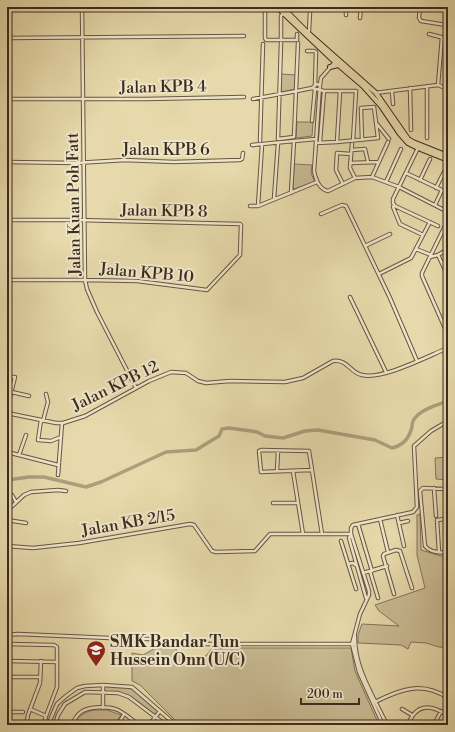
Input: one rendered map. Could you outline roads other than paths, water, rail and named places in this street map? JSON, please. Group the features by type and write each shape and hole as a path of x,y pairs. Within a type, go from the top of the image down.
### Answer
{"main road":[{"path":"277,7 284,10 335,62 374,94 408,143 448,160"},
{"path":"330,67 335,62"},
{"path":"330,67 335,62"},
{"path":"402,134 413,142 448,156"}],"street":[{"name":"Jalan Kuan Poh Fatt","path":"82,7 85,280 87,289 98,315 136,388"},
{"path":"346,7 346,15"},
{"path":"360,18 361,7"},
{"path":"420,7 420,20 446,25 447,10"},
{"path":"274,199 278,141 281,16 284,10"},
{"path":"265,12 266,40 281,42 297,40 297,34"},
{"path":"307,34 309,31 310,12"},
{"path":"429,34 448,39"},
{"path":"7,38 244,36"},
{"path":"438,85 442,38"},
{"path":"252,145 262,145 294,137 298,42"},
{"path":"260,141 263,44"},
{"path":"307,51 314,50 316,52 312,121"},
{"path":"330,67 321,78 314,172 317,182 323,190 328,191 355,178 372,177 399,187 448,212"},
{"path":"253,99 320,85"},
{"path":"374,94 392,90 438,85 448,89"},
{"path":"427,86 427,138"},
{"path":"314,87 324,91 356,91 350,163 350,168 355,178"},
{"path":"410,88 410,130"},
{"path":"392,90 393,104"},
{"path":"320,142 324,91"},
{"path":"336,142 340,91"},
{"name":"Jalan KPB 4","path":"7,99 83,100 244,97"},
{"path":"278,141 352,142 378,138 375,108 361,108 362,140"},
{"path":"372,177 389,140 377,124"},
{"path":"291,193 294,141"},
{"path":"258,206 262,145"},
{"path":"386,182 401,148"},
{"path":"418,148 393,199 393,207 400,224 423,235"},
{"path":"343,184 336,170 337,153 364,149 366,150 368,162"},
{"name":"Jalan KPB 6","path":"84,163 125,160 174,162 240,160 242,159 243,153"},
{"path":"420,180 430,160"},
{"path":"7,162 84,163"},
{"path":"350,163 379,162"},
{"path":"436,188 447,166"},
{"path":"406,173 448,193"},
{"path":"250,206 258,206 317,182"},
{"path":"435,205 442,190"},
{"path":"393,204 438,226"},
{"path":"321,214 342,205 346,206 379,274 417,361"},
{"name":"Jalan KPB 8","path":"7,220 85,220 241,224 240,255 207,290"},
{"path":"448,220 446,227 422,273 448,335"},
{"path":"379,274 411,258 430,222"},
{"path":"365,246 390,234"},
{"path":"416,249 430,256 438,255 448,249"},
{"path":"438,255 448,276"},
{"path":"442,263 448,260"},
{"name":"Jalan KPB 10","path":"7,280 137,281 207,290"},
{"path":"446,291 448,295"},
{"path":"350,296 386,372"},
{"path":"444,327 448,326"},
{"name":"Jalan KPB 12","path":"62,423 85,416 136,388 171,372 186,372 198,381 206,383 230,381 291,381 303,378 337,360 342,361 356,373 362,375 375,375 417,361 448,348"},
{"path":"7,377 15,377 7,409"},
{"path":"448,381 446,388 448,391"},
{"path":"7,391 29,396"},
{"path":"46,394 48,402 38,440 51,441 61,437"},
{"path":"7,413 42,421 62,423 58,475"},
{"path":"366,598 349,538 351,528 353,525 397,517 414,512 417,507 414,446 431,430 448,421"},
{"path":"20,455 26,435"},
{"path":"312,470 262,472 259,452 262,450 308,452 312,470 322,534"},
{"path":"277,471 278,451"},
{"path":"7,468 8,452 58,465"},
{"path":"293,471 303,534"},
{"path":"448,495 444,489 423,488 420,491 426,549 439,552 448,552"},
{"path":"434,488 439,552"},
{"path":"7,511 16,502 31,492 58,490 66,491"},
{"path":"7,494 12,495 16,502"},
{"path":"273,503 297,503"},
{"path":"397,517 404,546"},
{"path":"436,518 445,519"},
{"path":"7,520 26,523"},
{"path":"381,520 388,552"},
{"path":"399,523 408,521"},
{"name":"Jalan KB 2/15","path":"7,546 33,548 79,543 192,524 214,552 255,551 270,534 351,534"},
{"path":"358,524 378,598"},
{"path":"351,534 369,591 360,614 354,644 359,672 375,702 384,725"},
{"path":"341,541 356,589"},
{"path":"394,594 383,556 388,552 400,550 412,588"},
{"path":"348,563 354,557"},
{"path":"348,563 353,563 357,566"},
{"path":"363,574 387,566"},
{"path":"7,635 18,634 151,639 165,642 196,644 354,644"},
{"path":"7,644 56,646 58,687 46,716 44,725"},
{"path":"354,644 362,671 374,696 375,702 387,725"},
{"path":"7,660 57,662"},
{"path":"26,725 30,709 38,690 41,661"},
{"path":"7,677 40,677"},
{"path":"9,683 8,712 23,712"},
{"path":"103,685 103,708"},
{"path":"48,725 57,704 66,696 77,688 103,685 132,687 176,725"},
{"path":"375,702 391,694 413,688 426,689 448,698"},
{"path":"55,725 61,710 66,704 85,692 118,693 129,697 166,725"},
{"path":"374,696 381,699"},
{"path":"378,706 381,699"},
{"path":"408,725 412,715 420,708 431,707 442,711 448,716"},
{"path":"72,725 82,711 87,709 103,708 117,709 139,725"},
{"path":"30,709 46,716"},
{"path":"402,709 412,715"},
{"path":"149,725 160,711"},
{"path":"434,725 442,711"},
{"path":"118,725 124,714"}],"waterway":[{"path":"7,480 29,477 44,477 86,487 101,482 166,452 196,450 219,436 222,429 229,428 257,432 265,436 283,438 305,431 318,430 375,440 392,448 400,445 408,438 412,423 418,415 430,408 448,401"}],"place":[{"name":"SMK Bandar Tun Hussein Onn (U/C)","path":"96,667"}]}
